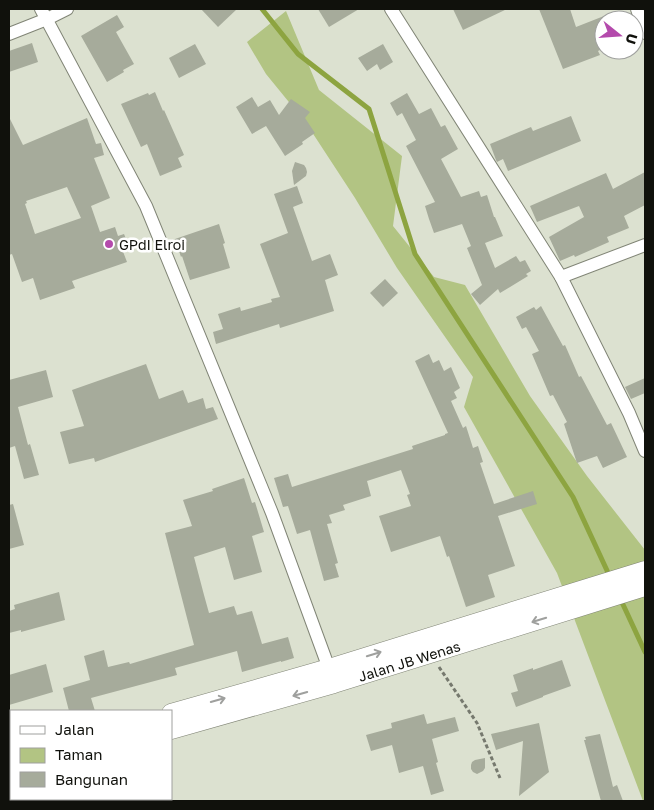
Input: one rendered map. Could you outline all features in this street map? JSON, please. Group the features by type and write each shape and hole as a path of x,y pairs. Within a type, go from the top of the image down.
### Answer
{"main road":[{"name":"Jalan JB Wenas","path":"172,730 332,676 620,587 645,570"},
{"name":"Jalan JB Wenas","path":"620,587 645,587"},
{"name":"Jalan JB Wenas","path":"172,713 431,654 511,620"}],"street":[{"path":"9,34 44,14 67,9"},
{"path":"390,9 560,277 645,451"},
{"path":"637,9 645,33"},
{"path":"44,14 146,206 272,513 332,676"},
{"path":"560,277 645,245"}],"path":[{"path":"431,654 476,722 500,778"}],"green space":[{"path":"286,11 319,90 402,156 393,226 434,277 465,285 530,396 587,476 645,550 645,801 643,801 557,573 464,407 473,377 397,268 355,198 306,123 266,74 247,42"}],"building":[{"path":"201,9 237,9 218,27"},
{"path":"318,9 359,9 329,27"},
{"path":"453,9 507,9 463,30"},
{"path":"539,9 570,9 576,27 594,20 594,57 563,69"},
{"path":"117,15 124,27 116,32 134,64 107,82 81,36"},
{"path":"32,43 38,62 9,72 9,51"},
{"path":"195,44 206,64 179,78 169,58"},
{"path":"383,44 393,62 380,70 377,64 367,71 358,58"},
{"path":"155,92 184,155 178,158 182,167 160,176 147,144 141,147 121,104"},
{"path":"407,93 419,114 431,108 441,127 445,125 458,149 441,159 461,197 479,191 481,197 487,195 503,236 485,243 495,268 516,256 520,262 525,260 531,271 526,274 528,276 500,293 498,289 480,305 471,294 482,285 467,248 471,246 462,224 434,233 429,219 425,206 435,202 406,146 416,140 402,113 397,116 390,103"},
{"path":"252,97 258,107 270,100 279,115 291,99 310,112 305,118 315,133 285,156 266,126 252,134 236,107"},
{"path":"571,116 581,141 508,171 503,159 497,162 490,144 531,127 533,131"},
{"path":"9,117 23,145 87,118 96,144 101,143 104,155 94,158 110,198 91,206 100,232 115,227 118,236 124,234 129,246 122,249 127,262 72,281 75,288 40,300 33,278 22,282 12,254 9,255","holes":["67,187 81,218 35,234 25,204 27,203 26,201"]},
{"path":"295,162 304,165 307,172 306,176 294,185 292,171"},
{"path":"645,172 645,205 624,216 629,228 607,237 609,242 575,257 574,255 560,261 549,237 584,217 579,206 537,222 530,206 606,173 613,189"},
{"path":"297,186 303,203 293,207 312,261 330,254 338,275 325,280 334,311 280,328 279,324 216,344 213,332 223,329 218,314 240,307 241,311 272,302 271,299 280,297 260,244 288,233 274,194"},
{"path":"219,224 230,268 190,280 175,239"},
{"path":"385,279 398,293 383,307 370,293"},
{"path":"541,306 563,346 565,345 579,377 581,376 607,425 611,423 627,457 603,468 597,456 577,463 564,424 567,422 553,395 550,396 532,354 539,351 526,327 522,329 516,317 534,307 536,310"},
{"path":"429,354 433,363 439,360 444,371 451,367 460,388 454,392 457,398 451,401 463,428 466,426 473,448 478,446 483,462 480,463 494,504 533,491 537,504 498,516 515,566 488,575 495,597 466,607 449,556 447,557 440,536 391,552 379,516 411,506 407,495 410,494 401,470 367,481 371,496 343,505 345,510 329,515 332,523 327,524 338,563 335,564 339,577 324,581 310,530 297,534 288,506 283,507 274,478 288,474 292,487 413,449 412,446 448,433 415,361"},
{"path":"146,364 159,399 183,390 188,403 203,398 206,409 213,407 218,419 95,462 94,458 69,464 60,432 84,426 72,390"},
{"path":"46,370 53,397 18,407 28,445 30,444 39,475 24,479 15,446 9,448 9,380"},
{"path":"645,378 645,393 631,399 625,387"},
{"path":"244,478 252,503 255,502 264,532 252,536 262,572 234,580 225,547 194,557 209,613 234,606 237,615 252,611 262,644 288,637 294,658 242,672 237,651 175,668 177,675 91,698 95,710 69,710 63,688 90,680 84,656 104,650 108,667 129,662 130,664 194,645 165,533 192,526 183,500 213,491 212,489"},
{"path":"13,504 24,545 9,549 9,505"},
{"path":"59,592 65,620 21,632 21,630 9,633 9,611 15,609 14,605"},
{"path":"562,660 571,686 516,707 511,693 518,691 513,675"},
{"path":"46,664 53,692 9,705 9,675"},
{"path":"424,714 427,724 455,717 459,731 432,739 444,791 431,795 423,766 399,773 392,745 371,751 366,735 392,728 391,723"},
{"path":"539,723 549,772 519,796 523,741 496,750 491,734"},
{"path":"600,734 613,787 617,785 623,801 601,801 584,740 586,740 585,737"},
{"path":"485,758 485,768 483,771 477,774 473,772 471,769 472,762"}],"waterway":[{"path":"262,9 298,54 369,109 415,254 573,497 610,577"},
{"path":"620,598 645,652"}],"place":[{"name":"GPdI Elroi","path":"109,244"}]}
